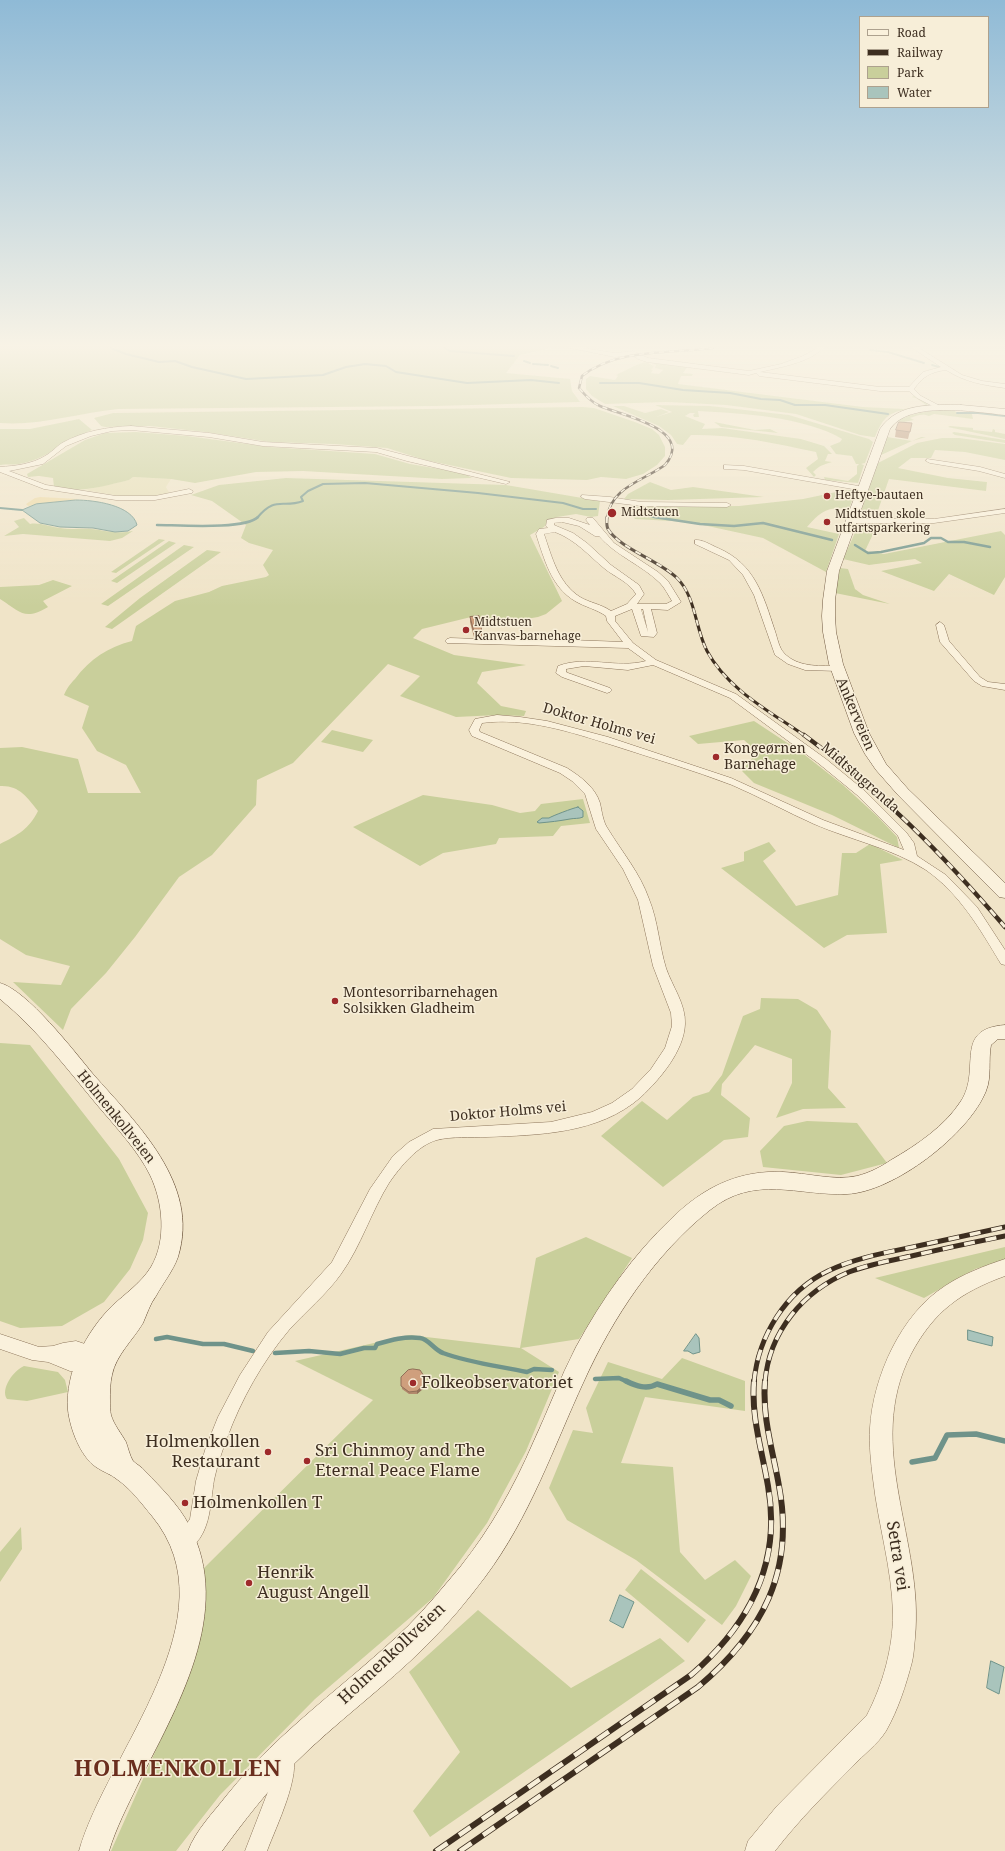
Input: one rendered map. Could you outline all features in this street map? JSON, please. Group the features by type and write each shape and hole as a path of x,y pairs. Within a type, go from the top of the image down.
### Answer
{"main road":[{"name":"Ankerveien","path":"884,434 835,564 829,591 828,629 836,669 863,737 881,767 895,783 1005,892"},
{"name":"Holmenkollveien","path":"0,989 22,1007 54,1040 134,1135 159,1171 169,1201 172,1217 172,1235 164,1264 147,1290 122,1310 102,1334 94,1359 82,1378 80,1398 81,1412 85,1430 93,1447 104,1460 124,1468 170,1515 184,1542 193,1579 191,1619 186,1642 168,1691 105,1822 94,1851"},
{"name":"Holmenkollveien","path":"203,1851 239,1802 261,1776 286,1751 419,1634 479,1565 521,1496 573,1378 601,1325 634,1275 666,1238 702,1204 733,1186 761,1180 789,1180 845,1186 867,1182 882,1175 942,1135 960,1118 978,1088 981,1070 981,1050 984,1041 992,1034 1005,1032"}],"street":[{"path":"0,469 20,468 40,462 64,445 88,434"},
{"path":"202,434 263,444 377,450 407,459 506,482"},
{"path":"930,461 980,469 1005,476"},
{"path":"727,467 744,468 788,477 864,489"},
{"path":"0,469 32,484 77,493 132,499 161,498 189,491"},
{"path":"584,497 641,504 727,505"},
{"path":"852,521 934,521 1005,511"},
{"path":"610,615 633,606 668,607 677,602 665,583 655,574 611,545 593,530 563,518 550,522 550,526 570,535 584,545 608,567 636,587 640,594 633,606"},
{"path":"590,520 611,545"},
{"name":"Midtstugrenda","path":"556,530 549,529 542,531 540,534 557,579 570,593 578,599 599,607 610,615 611,621 630,645 652,662 733,696 822,761 861,793 902,834 908,843 912,857"},
{"path":"698,542 725,555 740,565 750,578 778,653 781,656 786,660 808,668 836,669"},
{"path":"633,606 644,634 651,635 653,633 647,608"},
{"path":"940,625 945,642 977,679 985,684 1005,687"},
{"path":"450,641 507,643 520,641 630,645"},
{"path":"607,690 565,675 561,673 561,668 574,663 626,667 643,665 652,662"},
{"name":"Doktor Holms vei","path":"184,1542 198,1524 206,1479 214,1447 228,1414 248,1378 261,1355 282,1328 336,1268 348,1249 379,1186 400,1158 417,1143 433,1135 540,1128 564,1124 603,1114 618,1107 648,1081 671,1051 677,1038 679,1014 659,966 655,941 644,900 629,870 601,827 595,801 589,790 579,780 561,770 476,734 474,730 478,721 500,719 533,722 573,731 618,744 744,786 819,822 912,857 947,881 962,895 985,927 1005,961"},
{"name":"Setra vei","path":"758,1851 786,1815 876,1724 887,1702 898,1666 905,1615 903,1587 884,1479 881,1429 884,1403 896,1363 915,1327 928,1312 950,1292 981,1276 1005,1267"},
{"path":"0,1341 28,1351 52,1354 61,1361 94,1359"},
{"path":"256,1851 284,1776 286,1751"}],"shaded area":[{"path":"133,477 171,479 166,487 170,494 160,496 120,496 84,490 129,480"}],"green space":[{"path":"0,434 82,434 29,462 0,465"},
{"path":"101,434 166,434 270,447 375,454 410,464 464,473 472,478 442,479 303,471 256,472 195,483 171,479 133,477 129,480 101,487 73,490 54,487 53,478 39,476 28,477 27,474 85,440"},
{"path":"220,434 658,434 665,447 665,456 657,465 643,474 626,479 601,477 587,480 511,478 425,460 387,448 334,444 270,442"},
{"path":"768,434 801,439 824,446 832,454 828,454 825,461 832,462 815,470 813,472 816,475 814,477 806,468 818,459 816,452 769,442 707,435 691,435 683,445 677,444 671,435"},
{"path":"832,434 854,434 869,439 873,442 865,463 861,464 864,465 858,483 825,480 824,477 848,481 857,474 857,466 859,464 856,464 852,456 836,454 830,446 840,442 842,439"},
{"path":"858,434 876,434 875,437"},
{"path":"969,434 1005,440 1005,443 955,435"},
{"path":"983,434 1005,434 1005,439"},
{"path":"887,437 912,441 881,455"},
{"path":"942,438 959,438 1005,444 1005,460 965,452 935,450 931,458 911,458 898,468 948,478 987,482 986,491 889,479 875,519 859,517 878,463 917,443"},
{"path":"286,478 506,485 600,501 598,516 591,517 576,514 557,517 548,521 544,527 530,535 562,601 546,614 520,620 471,617 422,629 413,638 454,655 526,665 482,672 477,683 501,706 526,711 524,716 498,715 456,717 400,696 420,676 388,664 293,763 257,780 256,805 212,855 179,877 135,937 106,973 71,1009 63,1030 13,982 61,985 70,966 26,955 0,939 0,844 12,838 27,827 38,811 22,793 7,786 0,786 0,748 22,747 78,759 88,793 141,793 126,765 97,751 82,728 89,706 64,695 70,684 87,665 107,650 132,641 136,626 175,601 209,592 222,586 266,577 269,575 263,565 273,550 249,543 241,538 246,525 212,501 191,495 219,485"},
{"path":"650,482 671,490 693,487 764,497 668,500 624,499 628,494"},
{"path":"851,490 855,493 849,509 836,508 825,511 807,527 839,534 826,572 763,538 689,522 635,519 633,516 637,507 739,506 803,499"},
{"path":"24,518 30,524 41,524 64,529 92,529 117,532 133,531 122,538 110,541 23,534 4,536 19,527 14,521"},
{"path":"859,524 898,524 899,531 874,532 865,551 884,554 1001,531 1005,535 1005,577 994,595 949,574 934,591 881,571 922,563 915,559 869,565 843,559"},
{"path":"159,539 165,540 116,573 111,572"},
{"path":"169,541 176,543 117,583 111,581"},
{"path":"184,545 194,547 108,606 101,604"},
{"path":"207,550 221,552 112,629 105,627 140,598"},
{"path":"840,568 848,569 855,589 863,595 890,604 835,593"},
{"path":"53,580 72,586 43,601 48,607 40,611 28,614 23,613 0,599 0,587 39,585"},
{"path":"754,721 801,752 843,785 877,816 897,837 899,848 832,815 754,783 742,771 757,752 744,740 698,744 689,736"},
{"path":"332,730 373,740 363,752 321,742"},
{"path":"423,795 492,805 520,813 535,811 541,804 583,799 590,823 561,826 553,836 499,838 496,844 443,853 420,866 353,827"},
{"path":"769,842 776,851 763,861 796,906 838,895 842,853 856,853 870,844 903,860 880,864 887,933 847,935 824,948 721,868 744,861 744,852"},
{"path":"761,998 798,999 817,1010 831,1031 828,1088 846,1108 803,1109 776,1118 792,1083 792,1059 755,1045 722,1084 721,1095 750,1118 748,1137 724,1140 663,1187 601,1136 642,1101 667,1120 693,1097 709,1092 722,1075 743,1016 760,1009"},
{"path":"0,1043 30,1045 119,1159 148,1213 143,1240 130,1269 104,1302 62,1326 20,1328 0,1321"},
{"path":"807,1121 857,1123 887,1163 841,1175 763,1167 760,1151 784,1126"},
{"path":"586,1237 632,1258 579,1339 521,1348 559,1372 526,1451 487,1523 433,1598 315,1699 220,1795 176,1851 111,1851 191,1671 204,1621 204,1568 373,1400 295,1361 409,1335 520,1348 536,1258"},
{"path":"1005,1247 1005,1260 975,1269 924,1298 875,1278"},
{"path":"682,1358 745,1381 745,1411 645,1397 621,1463 673,1467 680,1552 705,1580 735,1560 751,1576 736,1606 722,1625 636,1560 567,1520 549,1488 573,1430 593,1433 586,1408 608,1362 662,1379"},
{"path":"24,1366 58,1372 65,1380 68,1392 27,1401 7,1399 5,1390 9,1380 16,1371"},
{"path":"21,1527 22,1549 0,1582 0,1552"},
{"path":"641,1569 706,1620 688,1643 625,1590"},
{"path":"478,1610 571,1688 660,1638 685,1661 430,1837 413,1811 460,1752 409,1672"}],"sand":[{"path":"35,498 79,499 28,506 26,504"}],"water":[{"path":"76,500 92,501 120,508 134,518 137,525 128,531 115,532 93,528 60,527 40,523 22,510 36,504"},
{"path":"578,807 583,811 583,817 551,822 537,822 542,818 549,818"},
{"path":"968,1330 993,1337 992,1346 968,1340"},
{"path":"696,1334 699,1338 700,1352 693,1354 688,1351 684,1351"},
{"path":"620,1595 634,1602 623,1628 610,1621"},
{"path":"991,1661 1004,1667 999,1694 987,1688"}],"building":[{"path":"479,616 482,632 474,632 470,617"},
{"name":"Folkeobservatoriet","path":"408,1370 420,1370 424,1376 424,1385 417,1391 409,1392 401,1386 401,1377"}],"waterway":[{"path":"258,517 269,507 274,505 303,501 301,497 308,491 323,484 365,483 478,493 563,503 583,509 596,509"},
{"path":"0,508 22,510"},
{"path":"630,513 661,518"},
{"path":"157,525 210,526 240,524 258,517"},
{"path":"654,517 700,524 734,526 763,523 832,540"},
{"path":"855,545 868,553 881,552 924,543 931,538 941,538 948,542 964,542 990,547"},
{"path":"156,1339 167,1337 203,1344 224,1344 253,1351"},
{"path":"275,1353 309,1351 340,1354 364,1348 375,1348 377,1344 393,1340 403,1338 420,1338 426,1340 440,1352 474,1362 527,1372 534,1369 552,1370"},
{"path":"595,1379 619,1378 628,1382"},
{"path":"626,1381 645,1387 657,1384 710,1400 719,1400 731,1406"},
{"path":"912,1462 935,1458 947,1435 976,1434 1005,1441"}],"railway":[{"path":"607,518 610,507 621,492 665,465 672,452 671,442 664,434"},
{"path":"607,518 607,528 613,536 670,572 683,586 692,603 700,633 707,651 726,677 751,699 805,736"},
{"path":"804,735 832,756 885,801 959,875 1005,927"},
{"path":"754,1382 761,1348 768,1332 787,1303 799,1290 813,1280 838,1266 859,1259 1005,1227"},
{"path":"765,1382 773,1346 781,1330 791,1315 803,1302 832,1280 849,1272 873,1264 1005,1236"},
{"path":"436,1851 691,1675 712,1656 745,1614 765,1567 770,1541 771,1514 768,1486 754,1408 754,1381"},
{"path":"460,1851 698,1687 721,1666 740,1645 756,1622 768,1598 777,1573 782,1546 783,1517 765,1408 765,1381"}],"place":[{"name":"Heftye-bautaen","path":"827,496"},
{"name":"Midtstuen","path":"612,513"},
{"name":"Midtstuen skole utfartsparkering","path":"827,522"},
{"name":"Midtstuen Kanvas-barnehage","path":"466,630"},
{"name":"Kongeørnen Barnehage","path":"716,757"},
{"name":"Montesorribarnehagen Solsikken Gladheim","path":"335,1001"},
{"name":"Folkeobservatoriet","path":"413,1383"},
{"name":"Holmenkollen Restaurant","path":"268,1452"},
{"name":"Sri Chinmoy and The Eternal Peace Flame","path":"307,1461"},
{"name":"Holmenkollen T","path":"185,1503"},
{"name":"Henrik August Angell","path":"249,1583"}],"district":[{"name":"HOLMENKOLLEN","path":"178,1770"}]}
